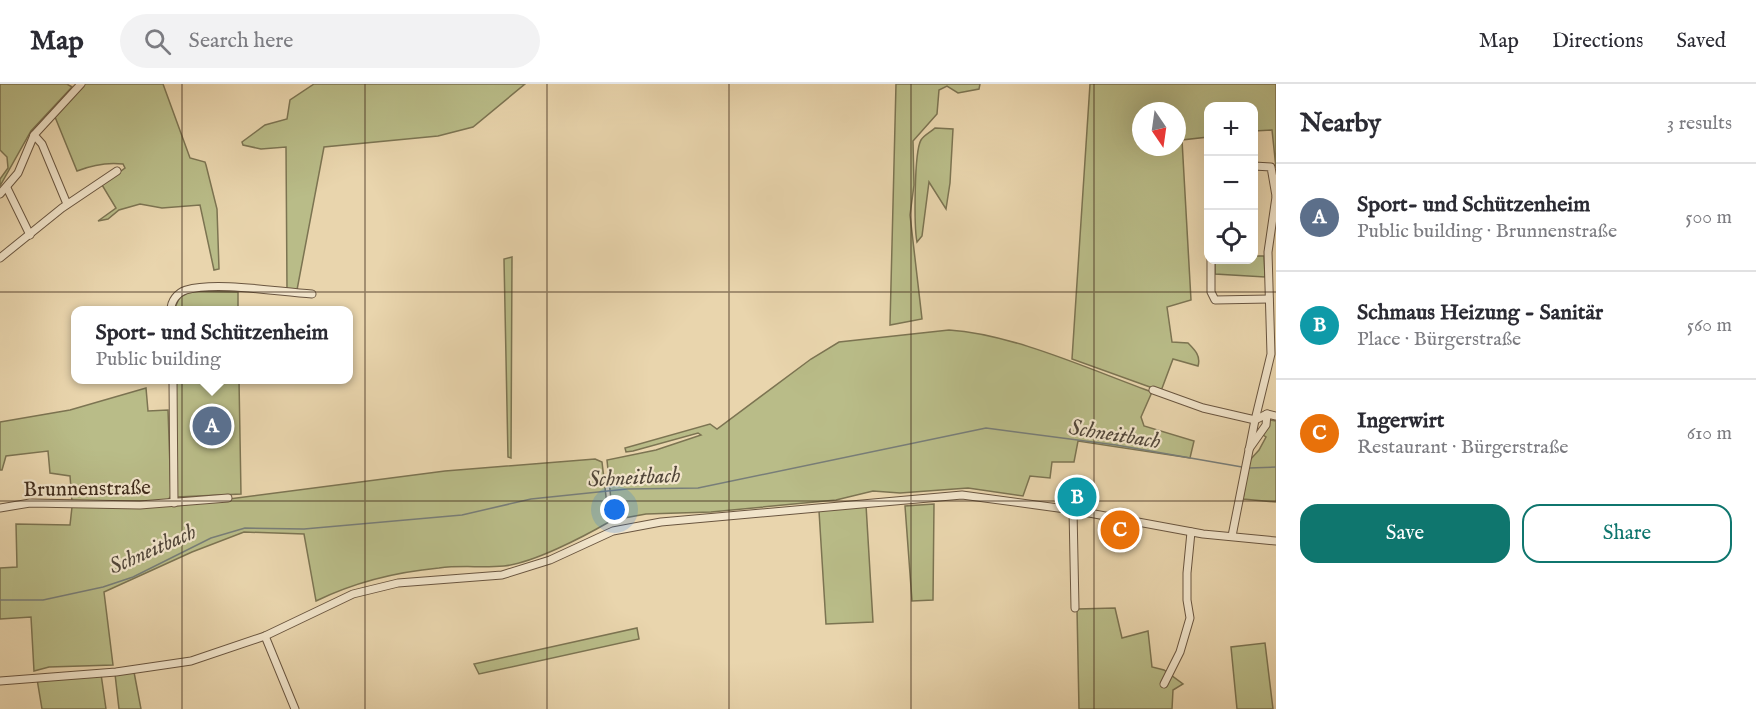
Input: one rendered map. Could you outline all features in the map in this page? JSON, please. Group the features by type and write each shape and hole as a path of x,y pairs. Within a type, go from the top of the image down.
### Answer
{"street":[{"path":"0,194 18,173 34,135 81,84"},
{"path":"34,135 42,144 67,204"},
{"path":"1232,536 1245,460 1270,354 1269,244 1276,196 1271,167 1258,166"},
{"path":"0,258 67,204 117,171"},
{"path":"7,188 30,235"},
{"path":"1211,264 1211,292 1215,300 1269,299"},
{"path":"171,306 176,296 192,289 214,288 312,294"},
{"name":"Brunnenstraße","path":"173,384 174,503"},
{"path":"1153,390 1203,408 1255,420 1267,414 1276,416"},
{"path":"1248,450 1266,425 1267,414"},
{"path":"0,681 172,665 226,651 265,636 353,594 398,583 502,575 550,560 613,531 644,524 942,496 978,496 1073,510 1191,532 1276,541"},
{"name":"Brunnenstraße","path":"0,508 30,503 174,503 228,498"},
{"path":"1073,510 1075,608"},
{"path":"1164,684 1180,651 1190,618 1187,600 1191,532"},
{"path":"265,636 294,709"}],"green space":[{"path":"0,84 67,84 72,87 31,131 0,186 0,179 8,168 7,157 0,150"},
{"path":"85,84 163,84 190,158 205,162 206,165 217,209 219,269 214,270 200,205 162,208 140,204 119,210 108,219 98,221 116,208 102,185 125,168 123,164 105,164 77,171 55,117"},
{"path":"314,84 525,84 473,127 438,136 324,147 297,290 287,289 286,147 261,149 243,145 242,142 265,125 287,119 290,100"},
{"path":"896,84 980,84 979,89 958,93 947,86 939,90 937,114 913,141 914,185 910,215 922,319 890,325"},
{"path":"1090,84 1276,84 1276,168 1272,130 1258,131 1258,102 1204,102 1204,137 1186,140 1186,102 1132,102 1132,156 1183,156 1191,300 1167,307 1172,342 1188,343 1198,356 1199,362 1198,366 1173,359 1161,391 1072,359"},
{"path":"935,128 953,129 946,209 929,182 922,236 917,242 915,190 917,159 922,138"},
{"path":"1258,256 1264,256 1265,277 1215,274 1215,264 1258,264"},
{"path":"512,257 511,458 508,457 504,259"},
{"path":"192,291 238,292 238,306 176,306 180,296"},
{"path":"949,330 999,338 1152,392 1141,417 1144,426 1194,441 1190,458 1078,441 1074,462 1052,462 1050,478 1030,476 1023,496 968,488 900,493 873,491 836,500 711,512 646,514 613,520 607,460 656,450 701,435 698,433 633,451 626,452 625,448 710,424 717,429 811,359 839,342"},
{"path":"175,384 239,384 241,494 177,497"},
{"path":"146,388 148,411 168,410 171,496 167,501 72,502 70,476 50,473 48,451 6,456 2,470 0,470 0,422 70,410"},
{"path":"1270,420 1276,421 1276,502 1243,499 1249,461 1259,450 1266,437 1263,435"},
{"path":"595,459 602,462 609,522 558,548 516,564 496,567 447,567 407,572 361,583 316,601 304,534 244,532 192,552 104,592 113,665 49,667 34,671 31,617 0,619 0,568 17,567 16,524 70,525 72,507 175,506 445,471"},
{"path":"934,504 933,600 912,601 905,506"},
{"path":"866,505 873,622 826,624 819,511"},
{"path":"1115,608 1122,638 1148,631 1152,667 1164,670 1183,684 1173,690 1172,709 1079,709 1077,609"},
{"path":"637,628 639,639 479,674 474,664"},
{"path":"1265,643 1273,709 1237,709 1231,647"},
{"path":"134,672 141,709 119,709 115,674"},
{"path":"101,674 106,709 42,709 37,679"}],"waterway":[{"name":"Schneitbach","path":"0,600 43,600 103,587 133,577 211,538 245,528 304,529 462,515 531,499 627,489 698,488 986,428 1116,445 1242,467"},
{"name":"Schneitbach","path":"1249,468 1276,467"}],"place":[{"name":"Sport- und Schützenheim","path":"212,426"},
{"name":"Schmaus Heizung - Sanitär","path":"1077,497"},
{"name":"Ingerwirt","path":"1120,530"}]}
